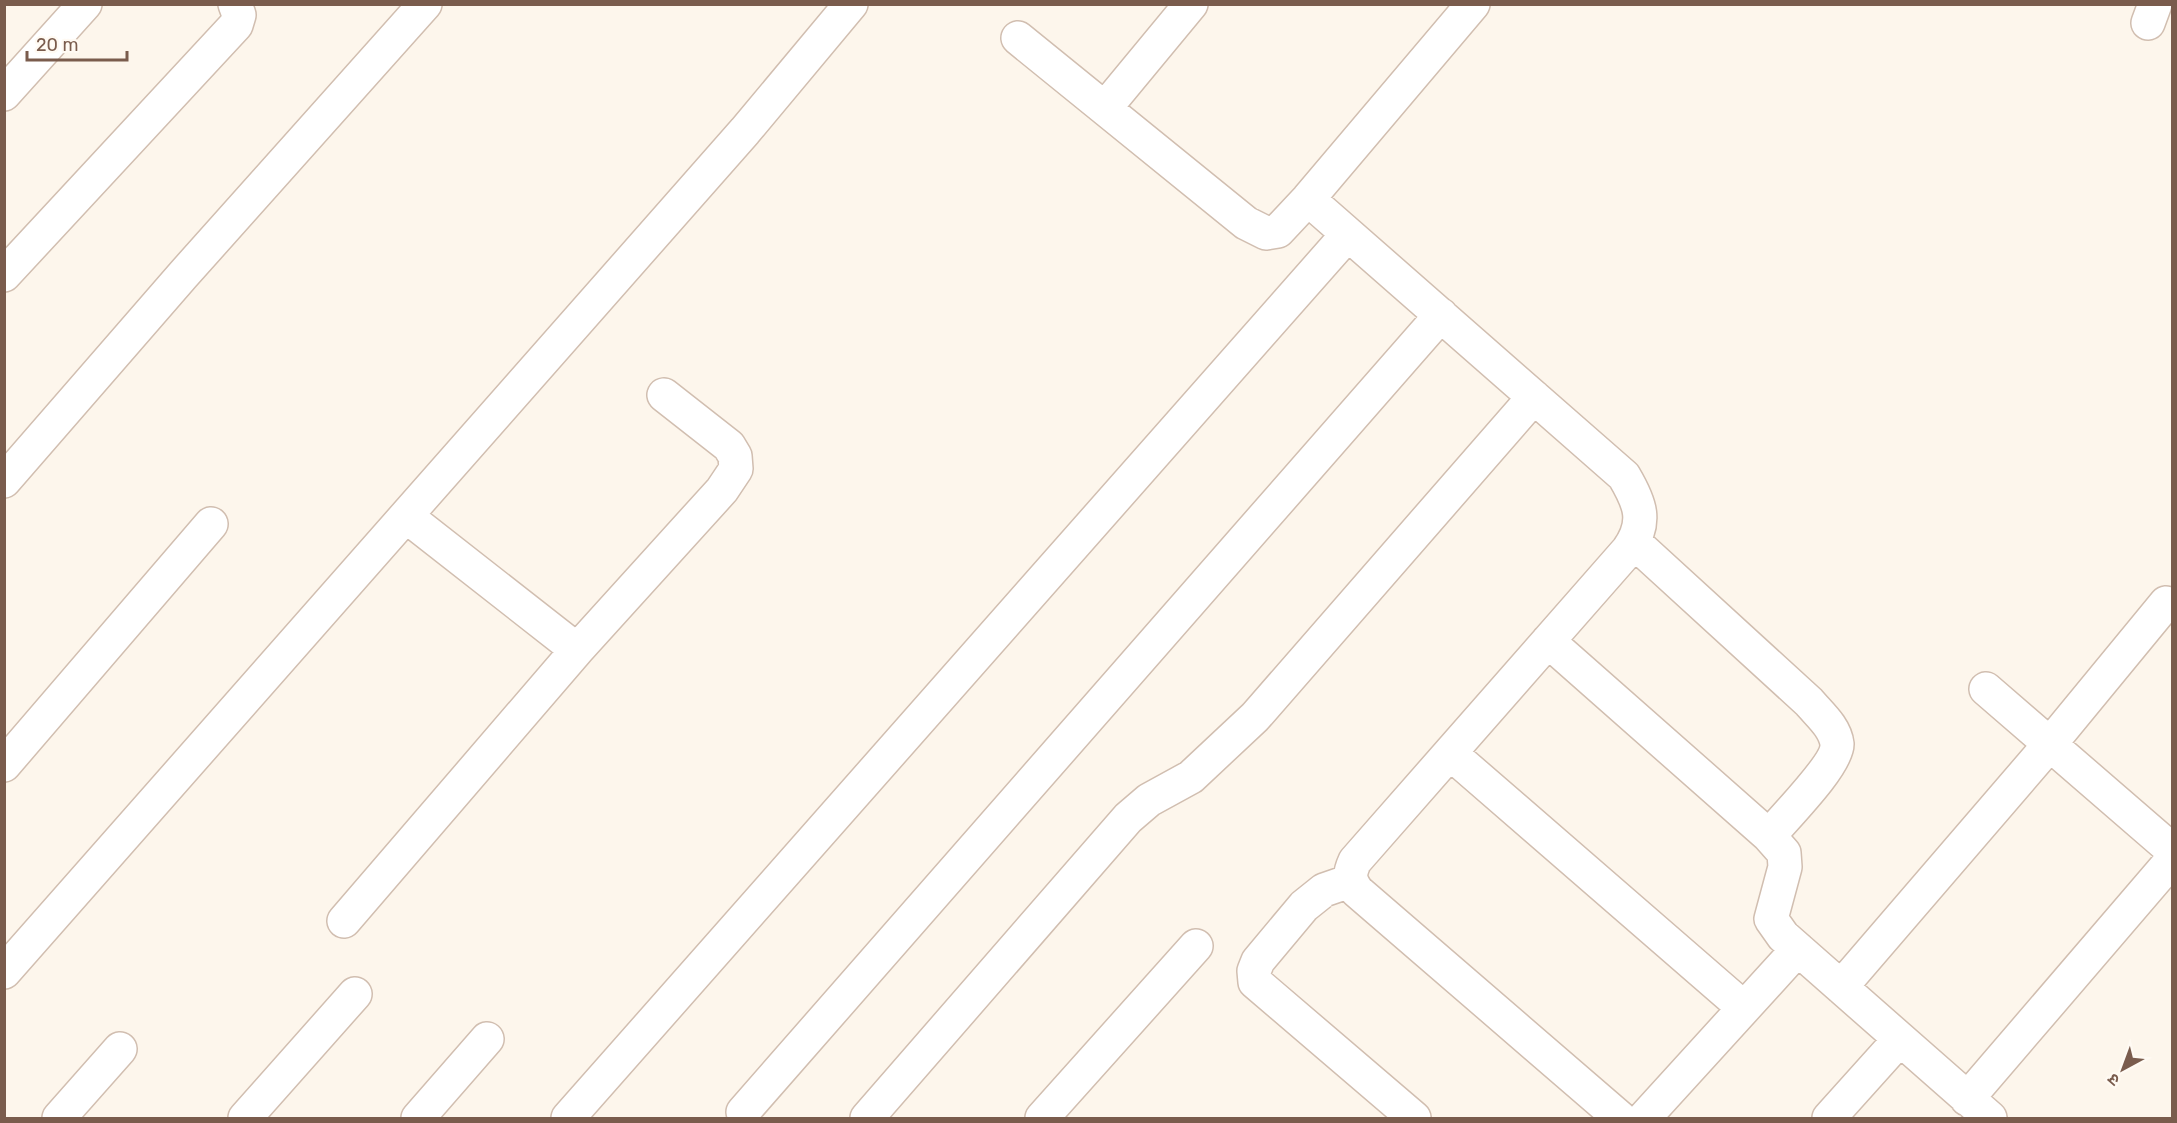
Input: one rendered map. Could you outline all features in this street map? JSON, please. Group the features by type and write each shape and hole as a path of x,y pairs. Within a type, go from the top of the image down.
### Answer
{"street":[{"path":"4,94 85,4"},
{"path":"4,275 236,25 239,15 235,4"},
{"path":"4,481 183,275 425,4"},
{"path":"4,972 745,131 851,4"},
{"path":"1105,108 1191,4"},
{"path":"1018,38 1246,223 1266,233 1278,231 1308,199 1473,4"},
{"path":"1308,199 1624,476 1637,498 1640,512 1639,530 1634,542 1355,861 1349,873 1350,880 1357,891 1620,1119"},
{"path":"568,1119 1348,234"},
{"path":"743,1112 1441,315"},
{"path":"344,921 577,650 714,499 736,469 735,456 729,446 664,395"},
{"path":"867,1119 1128,818 1149,800 1191,777 1255,717 1534,397"},
{"path":"406,516 577,650"},
{"path":"4,765 211,524"},
{"path":"1634,542 1809,702 1830,726 1837,744 1833,756 1824,772 1769,836"},
{"path":"1841,987 2050,744 2166,603"},
{"path":"1548,641 1769,836 1784,853 1785,867 1771,919 1783,936 1981,1113 2172,860"},
{"path":"1986,689 2172,850"},
{"path":"1450,753 1744,1008"},
{"path":"1350,880 1323,890 1304,906 1258,961 1254,971 1256,982 1414,1119"},
{"path":"1042,1119 1196,946"},
{"path":"1644,1119 1798,949"},
{"path":"245,1119 355,994"},
{"path":"1829,1119 1900,1039"},
{"path":"418,1119 487,1040"},
{"path":"59,1119 120,1049"}]}
